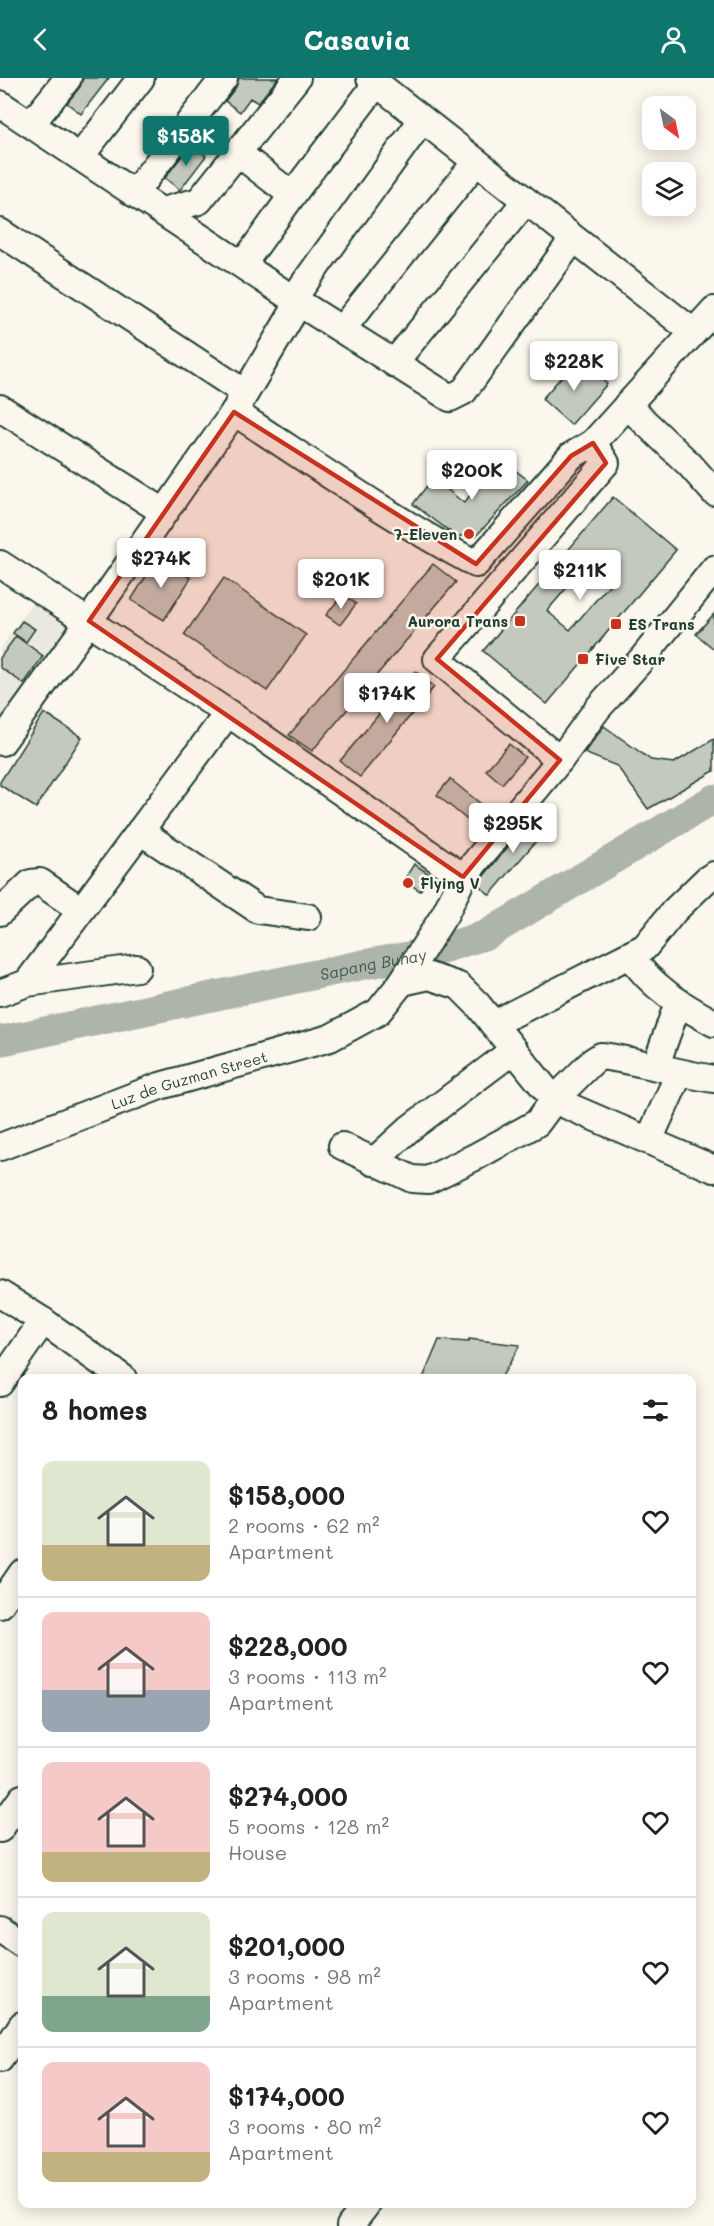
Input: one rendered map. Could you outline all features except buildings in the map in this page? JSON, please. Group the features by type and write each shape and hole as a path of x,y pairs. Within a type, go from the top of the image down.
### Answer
{"street":[{"path":"31,124 68,78"},
{"path":"80,157 141,78"},
{"path":"134,192 224,78"},
{"path":"162,211 199,201 297,78"},
{"path":"243,264 373,81 693,332"},
{"path":"0,104 293,299 450,398 464,391 573,239"},
{"path":"293,299 422,120"},
{"path":"238,153 292,195"},
{"path":"342,329 476,162"},
{"path":"394,363 525,202"},
{"path":"0,232 427,536 476,564 571,456 593,443 714,310"},
{"path":"0,741 2,742 89,621 240,403 296,309 293,299"},
{"path":"627,405 690,465 714,492"},
{"path":"0,408 164,512"},
{"path":"560,760 437,659 606,463 593,443"},
{"path":"0,564 228,713 463,877"},
{"path":"406,975 445,914 463,877 560,760 598,708 642,659 714,569"},
{"path":"27,982 228,713"},
{"path":"140,831 258,910 308,917"},
{"path":"493,1024 645,947 674,911 714,875"},
{"path":"0,912 31,883 40,882 81,910"},
{"path":"630,955 642,972 678,1003 714,1023"},
{"path":"0,993 27,982 137,968"},
{"path":"406,975 429,976 459,986 478,1005 554,1100 714,1168"},
{"name":"Luz de Guzman Street","path":"0,1147 160,1086 330,1038 378,1012 406,975"},
{"path":"649,1140 667,1070 678,1003"},
{"path":"373,1162 409,1129 514,1050"},
{"path":"342,1146 412,1179 428,1180 537,1123 554,1100 593,1061 601,1056 714,1079"},
{"path":"0,1294 44,1321 117,1374"},
{"path":"0,1383 44,1321"},
{"path":"0,1605 18,1579"},
{"path":"0,1829 13,1801"},
{"path":"0,1929 18,1941"},
{"path":"0,2059 18,2031"},
{"path":"350,2226 364,2208"}],"highlighted area":[{"path":"234,412 476,564 571,456 593,443 606,463 437,659 560,760 463,877 89,621"}],"shaded area":[{"path":"33,601 72,627 0,726 0,649"}],"waterway":[{"name":"Sapang Buhay","path":"0,1041 428,953 486,935 714,799"}],"place":[{"name":"7-Eleven","path":"469,534"},
{"name":"Aurora Trans","path":"520,621"},
{"name":"ES Trans","path":"616,624"},
{"name":"Five Star","path":"583,659"},
{"name":"Flying V","path":"408,883"}]}
